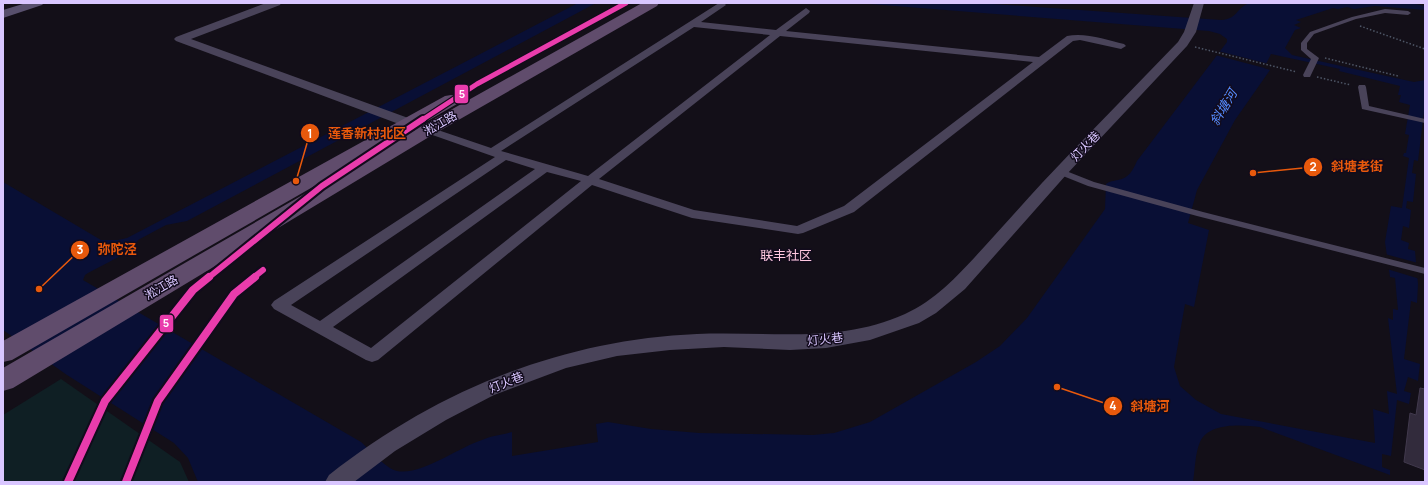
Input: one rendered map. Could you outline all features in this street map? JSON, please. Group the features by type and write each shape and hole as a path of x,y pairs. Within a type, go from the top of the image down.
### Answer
{"main road":[{"path":"3,9 23,3"},
{"path":"3,14 38,3"},
{"name":"淞江路","path":"9,349 409,123 628,3"},
{"name":"淞江路","path":"3,380 428,130 652,3"}],"street":[{"path":"276,3 180,39 428,130 498,154 590,180 692,214 798,230 849,209 1070,38 1075,36 1121,46"},
{"name":"灯火巷","path":"337,482 383,446 432,417 476,395 524,374 567,361 617,349 674,341 726,340 811,342 835,339 877,331 904,322 925,312 959,285 1061,172 1183,44 1199,3"},
{"path":"722,4 498,154 279,305 372,356 590,180 806,11"},
{"path":"1307,75 1315,58 1304,50 1304,43 1312,33 1344,21 1385,11 1408,13"},
{"path":"693,24 777,34 1041,60"},
{"path":"1362,87 1365,107 1425,121"},
{"path":"321,328 544,168"},
{"path":"1061,172 1091,184 1200,214 1425,271"}],"path":[{"path":"1344,21 1425,49"},
{"path":"1205,49 1307,75 1362,87"},
{"path":"1311,55 1398,76"}],"shaded area":[{"path":"61,379 180,462 189,482 3,482 3,415"}],"water":[{"path":"578,3 596,3 187,221 166,225 138,240 132,250 88,273 85,275 83,280 361,442 383,463 397,471 417,469 489,437 512,432 512,456 598,442 596,424 608,422 651,429 699,433 813,435 834,433 870,422 976,362 1000,346 1027,318 1105,209 1106,184 1122,179 1130,173 1137,161 1227,42 1227,39 1220,34 1209,31 857,3 979,3 1221,20 1231,18 1244,5 1249,3 1411,3 1425,6 1425,10 1375,6 1354,9 1347,7 1338,9 1333,8 1296,20 1301,22 1294,25 1301,28 1295,30 1285,48 1292,55 1414,82 1425,80 1425,104 1418,161 1414,160 1412,173 1416,174 1413,202 1407,201 1406,208 1411,210 1409,228 1403,226 1401,240 1409,243 1408,249 1415,251 1418,284 1417,303 1411,301 1404,359 1420,364 1418,381 1408,377 1404,391 1411,393 1409,404 1397,400 1391,456 1382,454 1382,467 1390,470 1390,475 1260,427 1227,426 1211,431 1204,436 1200,442 1195,462 1193,482 198,482 188,458 174,443 67,375 3,330 3,182 101,240 118,240 127,238","holes":["1271,54 1340,69 1339,71 1400,86 1398,95 1401,95 1399,102 1410,105 1405,134 1409,135 1406,153 1404,153 1403,156 1409,158 1402,208 1391,206 1385,242 1390,277 1395,278 1398,310 1393,309 1393,320 1388,318 1397,394 1387,391 1389,414 1373,409 1375,443 1221,414 1196,400 1180,386 1174,367 1185,304 1194,307 1209,230 1188,223 1197,190 1235,120 1270,70 1264,68"]}],"pier":[{"path":"1218,51 1269,64 1267,67 1272,70 1215,55"},
{"path":"1385,254 1418,263 1420,279 1387,269"}],"building":[{"path":"1420,388 1425,389 1425,470 1404,462 1410,413 1416,415"}],"transit line":[{"name":"5","path":"68,482 105,401 193,290 322,186 477,84 626,3"},
{"name":"5","path":"126,482 158,401 234,294 263,270"}],"place":[{"name":"斜塘老街","path":"1253,173"},
{"name":"莲香新村北区","path":"296,181"},
{"name":"弥陀泾","path":"39,289"},
{"name":"斜塘河","path":"1057,387"}],"district":[{"name":"联丰社区","path":"786,255"}]}
